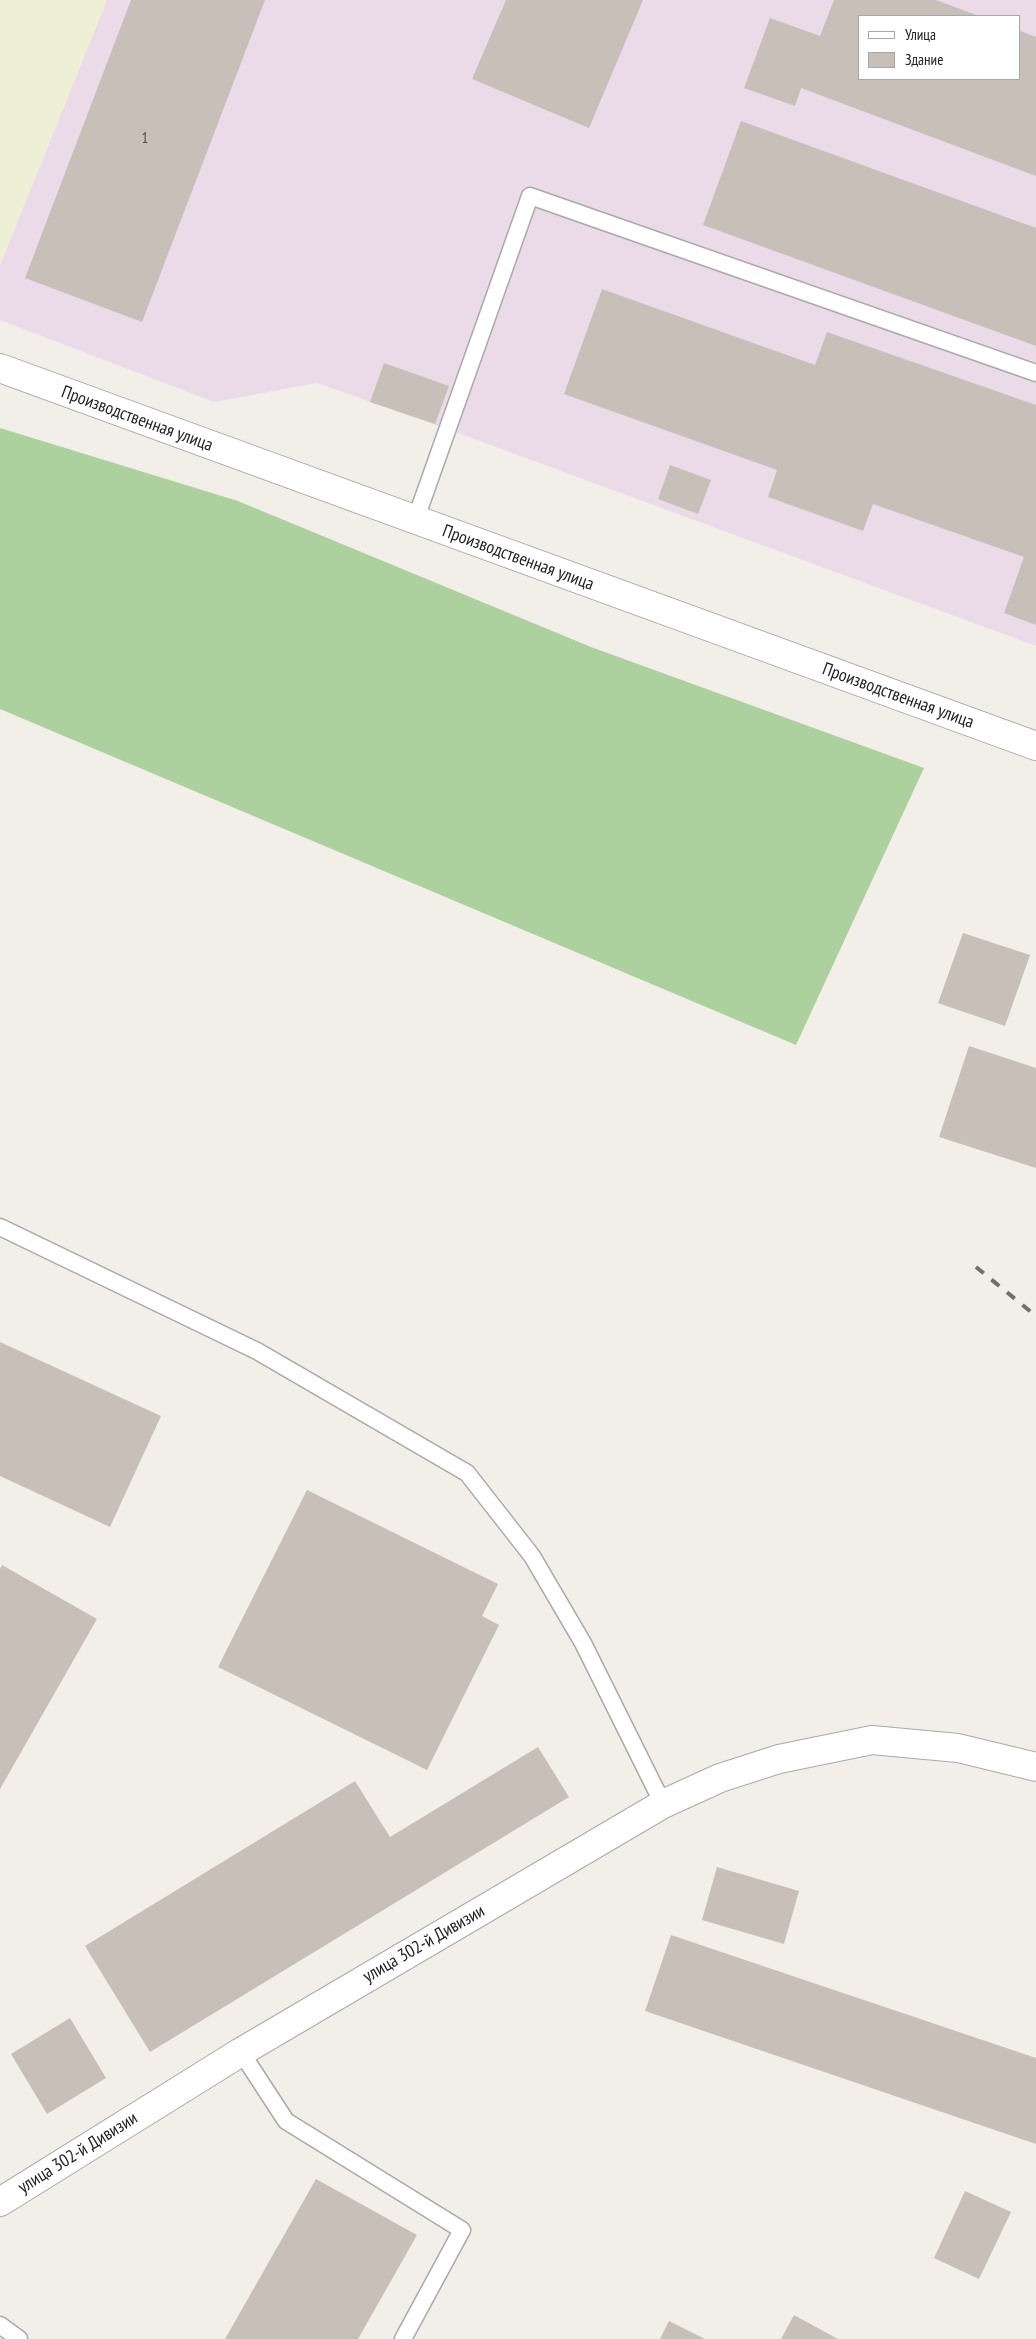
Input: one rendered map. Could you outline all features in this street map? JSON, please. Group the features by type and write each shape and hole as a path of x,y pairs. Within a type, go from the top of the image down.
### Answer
{"street":[{"name":"Производственная улица","path":"0,368 1036,746"},
{"name":"улица 302-й Дивизии","path":"0,2202 241,2052 662,1804 720,1778 779,1758 872,1740 958,1748 1036,1767"}],"lane":[{"path":"415,521 530,196 1036,373"},
{"path":"0,1226 257,1351 467,1473 532,1556 584,1643 662,1804"},
{"path":"241,2052 286,2121 462,2230 402,2339"},
{"path":"0,2325 18,2339"}],"shaded area":[{"path":"107,0 1036,0 1036,646 317,383 214,402 0,320 0,265"}],"green space":[{"path":"0,0 107,0 0,265"},
{"path":"0,428 238,501 591,647 924,768 796,1045 0,709"}],"building":[{"path":"131,0 265,0 142,322 25,278"},
{"path":"506,0 643,0 589,128 472,79"},
{"path":"834,0 936,0 976,15 858,15 858,80 1021,80 1021,31 1036,37 1036,176 801,88 795,106 744,88 770,18 820,36"},
{"path":"741,121 1036,228 1036,346 703,225"},
{"path":"602,289 815,365 827,332 1036,405 1036,625 1004,613 1024,557 873,504 863,531 768,497 777,470 564,394"},
{"path":"384,363 449,386 435,424 370,402"},
{"path":"670,465 711,480 698,514 658,499"},
{"path":"963,933 1030,955 1005,1026 938,1003"},
{"path":"969,1046 1036,1068 1036,1168 939,1137"},
{"path":"0,1342 161,1416 110,1527 0,1476"},
{"path":"307,1490 498,1584 482,1616 499,1625 427,1770 218,1667"},
{"path":"2,1565 97,1619 0,1789 0,1569"},
{"path":"538,1747 569,1797 150,2052 85,1946 355,1781 390,1837"},
{"path":"717,1867 799,1891 784,1944 702,1920"},
{"path":"671,1935 1036,2058 1036,2144 645,2011"},
{"path":"70,2018 106,2078 47,2114 11,2054"},
{"path":"316,2179 417,2235 358,2339 225,2339"},
{"path":"965,2191 1011,2212 979,2279 934,2258"},
{"path":"794,2315 838,2339 781,2339"},
{"path":"669,2321 705,2339 660,2339"}],"railway":[{"path":"976,1267 1036,1316"}]}
